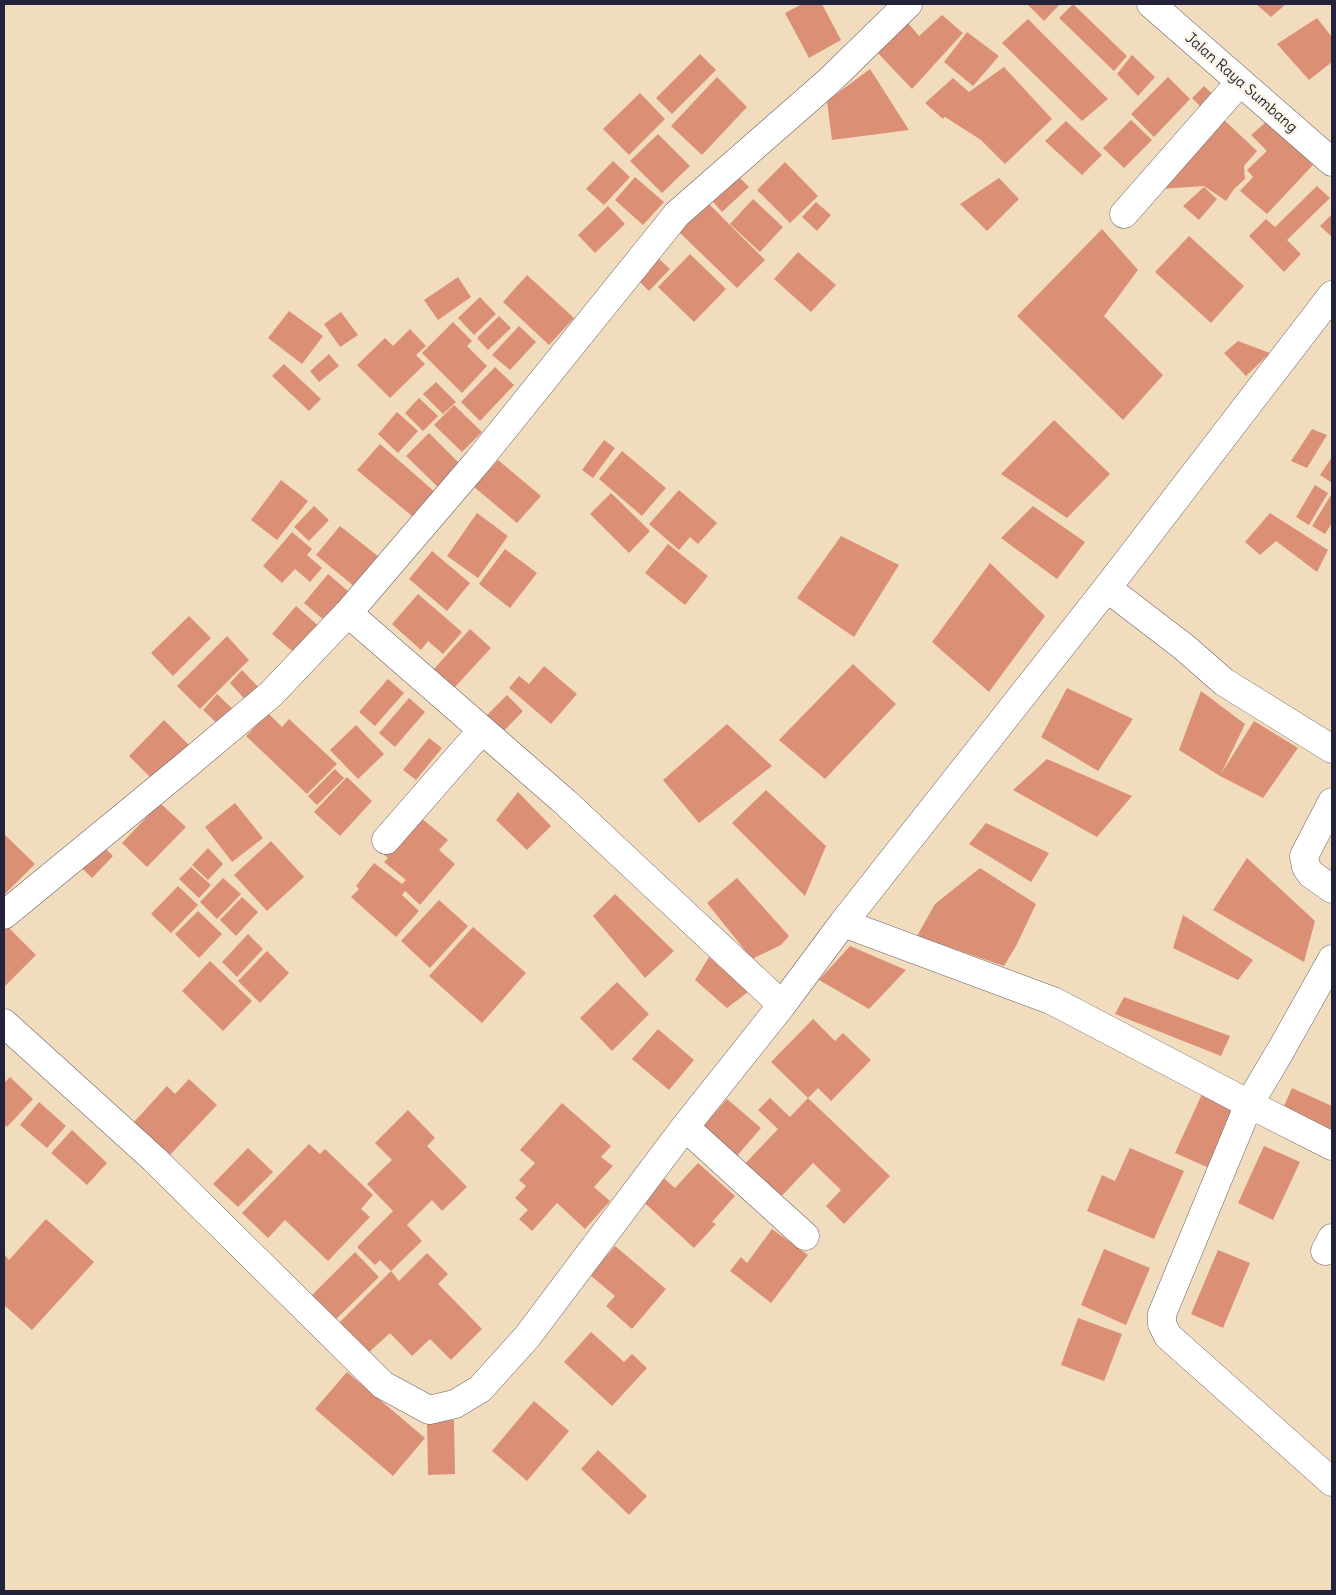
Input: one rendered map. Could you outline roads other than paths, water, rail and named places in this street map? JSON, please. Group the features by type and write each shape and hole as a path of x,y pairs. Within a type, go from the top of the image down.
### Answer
{"street":[{"path":"4,915 271,694 348,613 478,461 677,214 829,81 908,4"},
{"name":"Jalan Raya Sumbang","path":"1151,4 1332,162"},
{"path":"1124,214 1240,82"},
{"path":"4,1024 154,1159 383,1385 429,1410 455,1404 480,1389 521,1344 685,1127 1107,588 1332,295"},
{"path":"1107,588 1184,647 1224,682 1332,749"},
{"path":"348,613 565,802 782,1005"},
{"path":"386,840 482,730"},
{"path":"1332,802 1304,856 1306,867 1310,874 1332,889"},
{"path":"843,923 1054,1002 1332,1146"},
{"path":"1332,959 1249,1104 1162,1314 1162,1324 1168,1336 1332,1482"},
{"path":"685,1127 805,1236"}]}
